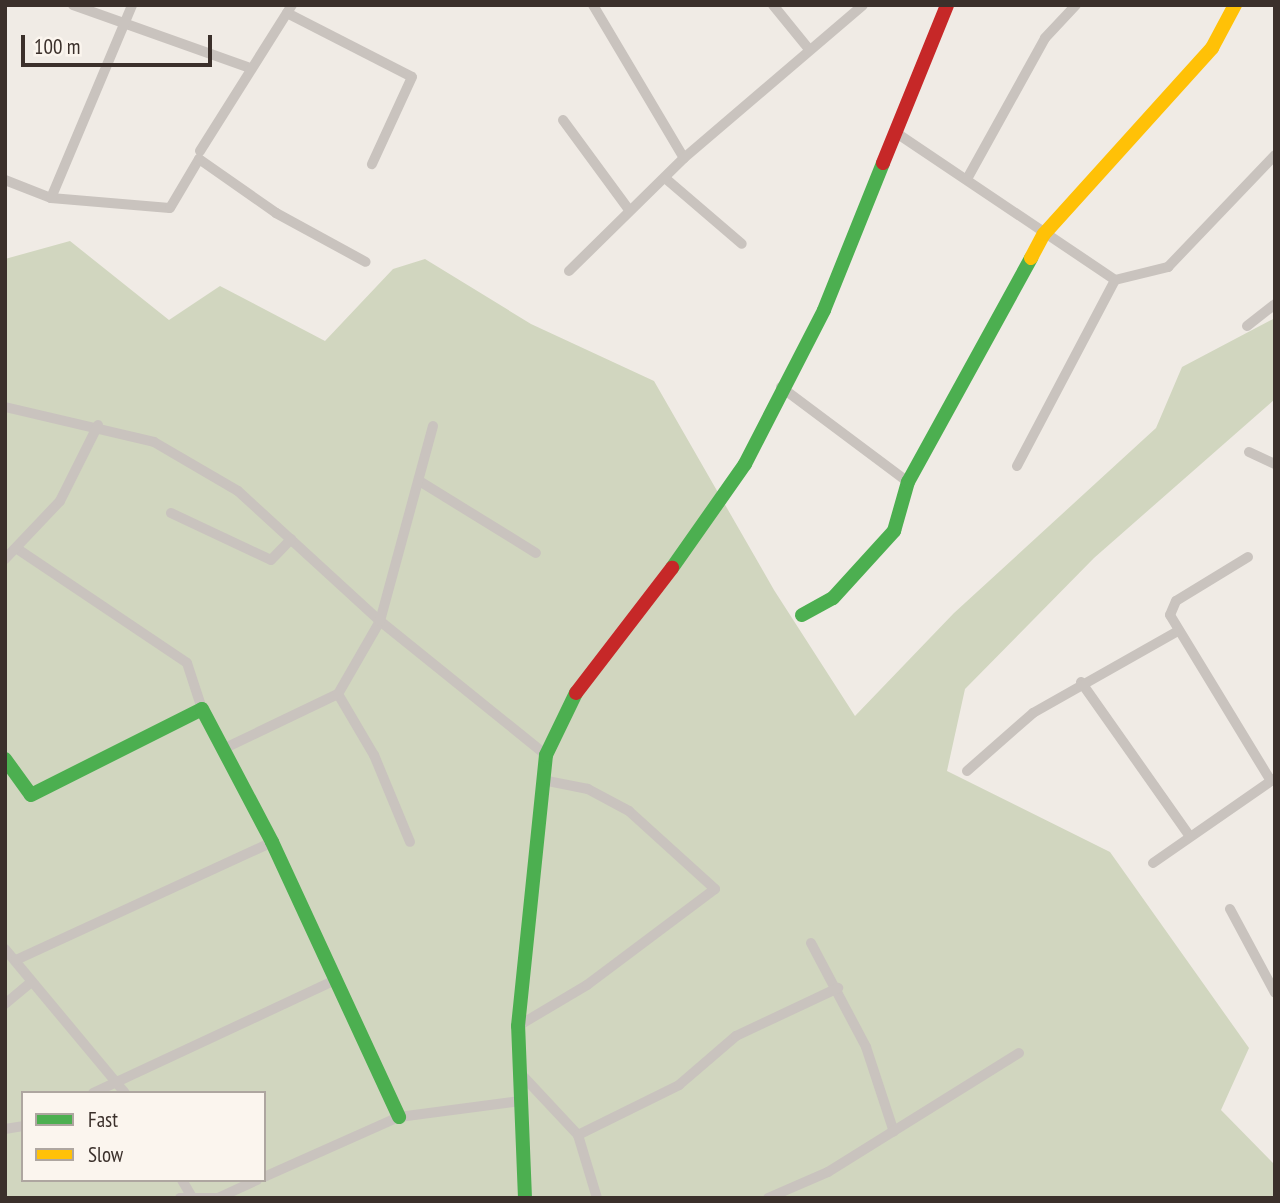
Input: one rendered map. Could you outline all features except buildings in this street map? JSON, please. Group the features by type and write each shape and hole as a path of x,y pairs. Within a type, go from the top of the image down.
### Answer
{"street":[{"path":"73,5 247,67"},
{"path":"51,198 121,22 132,5"},
{"path":"593,5 684,158"},
{"path":"773,5 808,48"},
{"path":"569,271 684,158 808,48 863,5"},
{"path":"525,1198 519,1026 546,755 573,698 728,494 781,387 824,310 947,5"},
{"path":"967,179 1045,38 1076,5"},
{"path":"802,615 833,598 894,531 908,482 1044,234 1212,48 1235,5"},
{"path":"200,151 247,67 289,9 412,77 372,164"},
{"path":"563,120 629,210"},
{"path":"895,132 1115,280 1168,267 1275,155"},
{"path":"5,180 51,198 170,208 199,159 276,213 366,262"},
{"path":"664,178 742,244"},
{"path":"1017,466 1115,280"},
{"path":"1247,326 1275,304"},
{"path":"781,387 908,482"},
{"path":"5,407 97,425 154,442 238,491 380,621 546,755"},
{"path":"5,559 19,550 60,500 97,425"},
{"path":"223,749 338,694 380,621 421,482 433,426"},
{"path":"1249,452 1275,464"},
{"path":"421,482 536,553"},
{"path":"171,513 271,560 291,539"},
{"path":"19,550 187,663 202,709 272,842 333,981 399,1117"},
{"path":"1153,863 1189,835 1273,779 1176,632 1170,615 1176,601 1248,557"},
{"path":"967,771 1014,726 1081,682 1176,632"},
{"path":"1081,682 1189,835"},
{"path":"338,694 374,755 410,842"},
{"path":"5,759 31,795 202,709"},
{"path":"519,1026 587,985 715,889 629,811 588,789 542,780"},
{"path":"16,960 272,842"},
{"path":"1230,909 1275,993"},
{"path":"811,943 838,988 894,1132"},
{"path":"5,948 16,960 29,984 124,1091"},
{"path":"97,1091 333,981"},
{"path":"5,1004 29,984"},
{"path":"578,1135 679,1085 736,1036 838,988"},
{"path":"768,1198 787,1195 894,1132 1019,1053"},
{"path":"521,1074 578,1135 597,1198"},
{"path":"266,1176 399,1117 520,1101"},
{"path":"187,1196 218,1198 253,1182"}],"green space":[{"path":"70,241 169,320 220,286 325,341 393,269 425,259 531,324 654,381 774,590 855,716 954,613 1156,428 1182,367 1275,318 1275,399 1094,558 965,689 947,771 1110,852 1249,1048 1221,1110 1275,1165 1275,1198 5,1198 5,259"}],"traffic: fast":[{"path":"672,568 745,464 824,310 883,163"},
{"path":"802,615 833,598 894,531 908,482 1031,258"},
{"path":"525,1198 518,1026 546,755 576,693"},
{"path":"5,759 31,795 202,709 272,842 399,1117"}],"traffic: slow":[{"path":"1031,258 1044,234 1212,48 1235,5"}],"traffic: jam":[{"path":"883,163 947,5"},
{"path":"576,693 672,568"}]}
